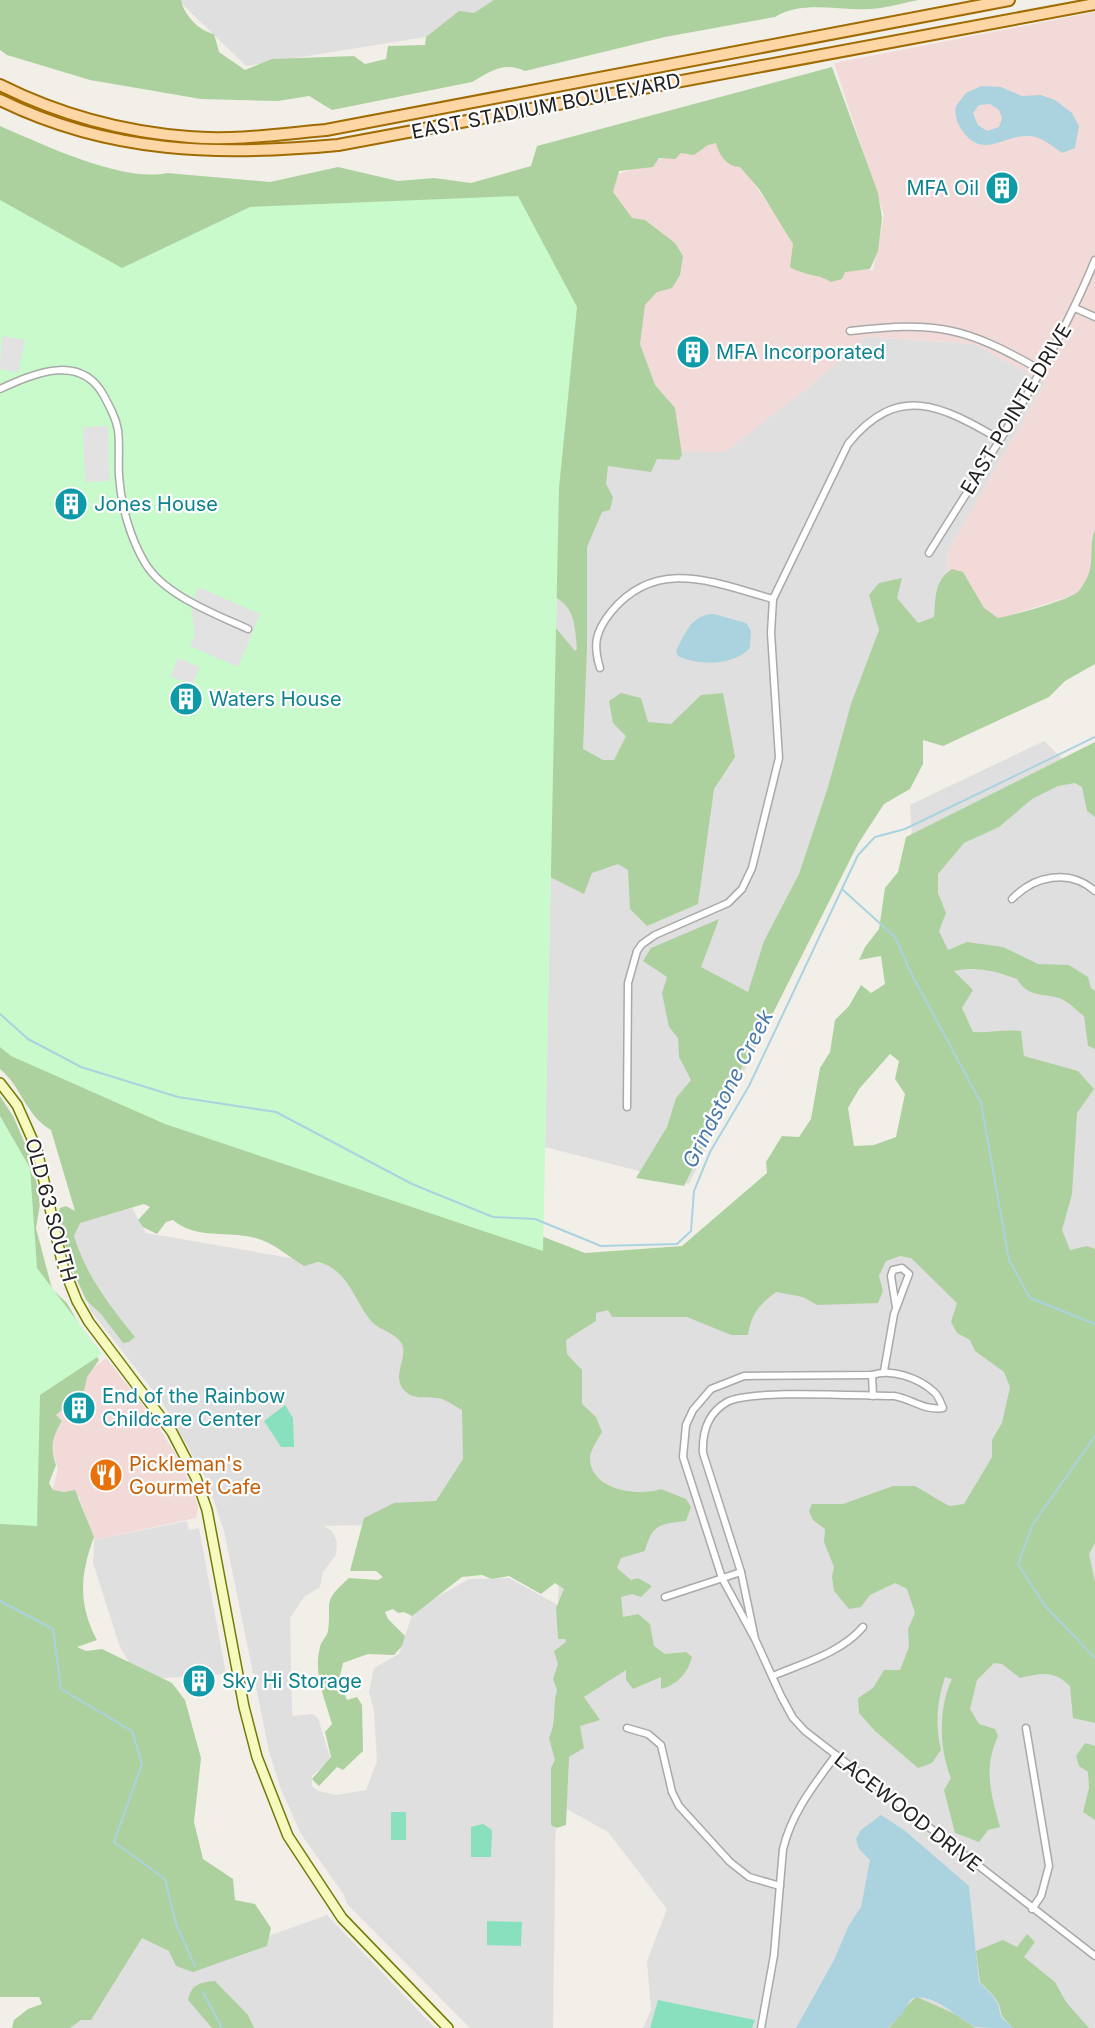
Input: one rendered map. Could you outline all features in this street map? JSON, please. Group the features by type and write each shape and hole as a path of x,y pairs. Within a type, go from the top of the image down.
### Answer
{"main road":[{"name":"EAST STADIUM BOULEVARD","path":"0,85 59,111 135,130 189,137 245,137 326,130 1009,0"},
{"name":"EAST STADIUM BOULEVARD","path":"0,100 34,117 100,137 169,148 214,152 268,151 338,145 1095,4"},
{"name":"OLD 63 SOUTH","path":"0,1083 17,1105 37,1150 63,1266 77,1301 89,1322 172,1432 196,1478 207,1510 244,1707 254,1747 288,1836 342,1918 448,2028"}],"street":[{"name":"EAST POINTE DRIVE","path":"929,553 1042,371 1075,308 1095,260"},
{"path":"1075,308 1095,316"},
{"path":"850,331 900,326 954,330 999,347 1042,371"},
{"path":"0,389 55,369 81,373 93,381 106,399 115,421 123,504 146,565 160,580 193,603 248,629"},
{"path":"627,1107 628,983 637,951 642,944 655,935 728,903 742,890 752,868 778,758 771,633 773,599 844,452 860,429 876,417 912,405 935,406 955,413 999,439"},
{"path":"600,668 594,649 603,624 625,598 647,585 677,577 697,577 773,599"},
{"path":"1012,899 1037,880 1051,877 1078,881 1095,891"},
{"path":"884,1371 896,1307 909,1274 902,1268 893,1270 891,1275 896,1307"},
{"path":"884,1371 916,1381 935,1392 943,1408 930,1410 904,1398 757,1395 729,1401 717,1409 702,1437 703,1453 741,1572 755,1639 722,1578 683,1457 686,1425 693,1410 711,1389 744,1376 872,1375 884,1371"},
{"path":"872,1375 873,1396"},
{"path":"665,1597 741,1572"},
{"path":"773,1676 835,1649 854,1637 862,1627"},
{"name":"LACEWOOD DRIVE","path":"755,1639 793,1718 836,1755 1095,1956"},
{"path":"627,1728 648,1734 661,1745 672,1792 679,1806 730,1862 749,1877 780,1886"},
{"path":"1026,1728 1049,1866 1041,1896 1032,1909"},
{"path":"761,2028 771,1982 788,1829 798,1808 836,1755"}],"shaded area":[{"path":"178,0 653,0 246,66"},
{"path":"1095,12 1095,591 1084,592 944,636 948,551 1045,383 975,344 866,337 809,387 725,452 633,451 633,228 605,179 713,140 742,166 795,244 802,270 873,270 884,215 834,63"},
{"path":"2,336 25,340 18,373 0,369"},
{"path":"865,337 975,344 1045,383 948,551 944,636 856,843 689,1184 545,1147 559,488 563,449 809,387"},
{"path":"108,426 109,481 85,482 83,427"},
{"path":"198,587 260,614 238,667 190,646 195,635 191,608"},
{"path":"178,658 200,667 192,685 170,676"},
{"path":"1044,741 1095,790 1095,2028 643,2028 651,2010 647,1961 667,1909 608,1832 556,1803 553,2028 470,2028 347,1904 344,1895 301,1834 280,1787 269,1751 224,1531 207,1480 162,1402 90,1310 63,1222 132,1208 146,1233 342,1267 465,1409 467,1459 438,1504 365,1525 324,1526 332,1531 337,1542 336,1555 323,1572 320,1587 304,1597 290,1618 293,1716 312,1714 318,1718 330,1757 329,1761 312,1776 312,1786 318,1791 336,1795 366,1790 377,1761 374,1711 369,1692 374,1668 399,1654 412,1615 433,1599 469,1579 509,1578 558,1605 568,1269 685,1271 927,1120 910,805"},
{"path":"106,1358 152,1417 182,1464 198,1505 196,1518 94,1540 79,1497 52,1492 58,1469 53,1452 53,1436 62,1422 47,1404"},
{"path":"187,1521 189,1530 199,1528 226,1674 150,1679 131,1666 120,1647 93,1563 94,1540"},
{"path":"327,1915 435,2028 63,2028 142,1937 194,1963"}],"green space":[{"path":"0,0 181,0 193,22 203,30 214,34 219,52 245,70 272,59 354,56 365,64 386,59 388,46 425,45 426,37 459,11 474,13 494,0 918,0 871,9 821,7 797,9 775,17 665,37 525,71 504,67 491,71 472,82 332,110 309,96 278,101 201,99 90,80 7,55 0,50"},
{"path":"832,67 878,193 882,218 878,251 870,269 845,272 842,279 831,282 790,267 793,244 759,189 740,167 724,160 716,143 708,145 694,155 681,153 675,159 659,158 653,167 619,171 613,192 632,218 645,220 675,243 683,256 680,275 672,288 657,292 645,305 640,344 655,385 675,408 682,455 679,460 657,459 651,472 608,466 606,484 613,497 610,510 602,512 587,547 587,649 583,749 603,760 614,760 626,736 613,723 609,701 621,693 641,698 648,722 671,724 701,695 723,693 735,757 714,789 698,904 647,926 630,909 628,870 618,864 592,873 584,894 536,870 550,621 575,651 577,649 573,619 566,606 0,240 0,126 83,160 149,175 167,173 270,182 338,167 398,181 434,178 471,183 531,166 537,146"},
{"path":"518,196 577,307 559,488 543,1251 165,1124 11,1056 0,1047 0,200 122,268 250,207"},
{"path":"1095,530 1095,664 1065,681 1049,697 943,746 923,740 923,764 910,789 884,804 858,844 761,1037 746,1059 684,1186 636,1178 667,1127 676,1098 691,1080 679,1057 678,1038 669,1027 662,993 667,977 643,961 651,948 719,919 701,967 748,992 764,941 799,874 828,787 851,704 879,630 869,595 879,583 902,578 897,598 918,623 934,617 939,584 952,569 963,572 984,608 998,618 1027,611 1072,596 1079,591 1090,570"},
{"path":"1095,742 1095,817 1087,811 1082,787 1075,783 1058,786 1032,799 999,827 964,843 938,874 938,893 946,913 939,931 948,950 967,942 1003,947 1038,964 1069,965 1088,977 1091,988 1095,991 1095,1049 1088,1046 1084,1016 1062,999 1036,994 1026,989 1017,979 993,972 978,969 954,971 973,990 962,1008 973,1032 1021,1031 1024,1056 1078,1071 1094,1089 1077,1113 1072,1194 1062,1230 1070,1250 1087,1246 1095,1249 1095,1543 1089,1554 1095,1582 1095,1723 1073,1718 1070,1686 1053,1675 1041,1674 1020,1678 1002,1664 994,1663 977,1680 970,1709 979,1724 995,1729 998,1736 993,1748 990,1781 1000,1827 988,1830 979,1842 955,1833 944,1790 951,1778 942,1742 942,1715 947,1690 952,1679 945,1677 942,1686 938,1722 941,1750 932,1763 918,1768 875,1731 859,1713 858,1698 873,1688 884,1670 900,1670 909,1647 908,1629 915,1613 907,1589 895,1583 870,1595 861,1607 849,1609 834,1591 832,1577 834,1567 824,1542 825,1529 813,1520 809,1511 812,1504 843,1504 893,1486 915,1486 949,1506 964,1504 992,1457 992,1440 1002,1423 1010,1387 1004,1372 975,1351 970,1340 957,1333 951,1322 957,1303 911,1258 900,1256 886,1261 879,1276 883,1291 878,1303 817,1305 803,1297 776,1292 757,1310 751,1321 748,1335 731,1335 687,1317 612,1317 608,1310 596,1313 596,1321 566,1340 567,1354 582,1370 582,1404 596,1417 602,1432 590,1457 597,1477 606,1484 628,1491 661,1489 686,1499 691,1507 686,1521 658,1527 651,1535 645,1551 621,1558 617,1568 631,1580 638,1578 652,1586 641,1597 632,1594 621,1597 623,1617 638,1614 650,1624 654,1646 665,1654 686,1652 692,1657 681,1678 667,1687 661,1689 661,1677 633,1689 626,1680 626,1670 584,1697 600,1720 580,1726 584,1748 569,1757 566,1825 557,1828 551,1825 551,1768 555,1760 549,1738 553,1726 557,1690 553,1679 558,1664 554,1651 566,1642 565,1639 558,1639 556,1608 564,1589 555,1583 541,1594 509,1576 492,1579 482,1575 462,1577 412,1616 404,1612 398,1613 393,1609 385,1612 388,1619 405,1636 402,1646 394,1655 368,1654 343,1663 339,1680 347,1700 357,1697 362,1705 363,1751 343,1770 337,1767 319,1786 312,1779 331,1757 325,1732 332,1724 319,1677 318,1657 328,1631 331,1598 349,1578 378,1580 383,1577 376,1571 350,1571 364,1518 394,1503 436,1501 463,1459 462,1410 442,1399 416,1397 403,1389 399,1378 403,1355 402,1344 396,1337 372,1322 344,1279 328,1266 318,1262 304,1266 279,1249 253,1237 194,1231 173,1220 166,1222 157,1234 143,1227 138,1220 150,1207 144,1204 80,1223 74,1236 92,1277 135,1337 123,1343 101,1314 86,1300 69,1262 58,1214 60,1208 66,1206 75,1211 51,1130 35,1117 14,1084 0,1069 0,1026 585,1253 682,1246 767,1173 766,1162 782,1136 799,1137 811,1119 820,1068 830,1052 835,1020 849,1006 861,985 871,993 885,984 881,956 859,960 865,947 879,929 885,888 898,872 906,837","holes":["890,1054 899,1061 895,1079 905,1094 896,1137 874,1145 854,1146 848,1108 859,1089"]},
{"path":"0,1096 13,1116 33,1162 40,1204 36,1228 52,1289 67,1303 99,1360 87,1377 84,1391 56,1415 62,1421 53,1442 56,1465 49,1483 53,1490 64,1492 75,1490 94,1537 86,1564 83,1589 87,1614 97,1640 77,1647 86,1651 102,1649 172,1683 185,1700 201,1758 194,1822 203,1859 233,1879 235,1900 255,1904 271,1928 267,1946 193,1972 176,1966 169,1951 142,1938 91,2020 81,2020 70,2028 12,2028 14,2020 28,2009 42,2004 39,1997 0,1997"},
{"path":"0,1116 30,1168 37,1268 102,1354 40,1395 37,1526 0,1524"},
{"path":"285,1405 293,1418 294,1447 281,1447 264,1421"},
{"path":"1085,1743 1095,1746 1095,1820 1083,1812 1089,1788 1088,1772 1079,1766 1076,1756"},
{"path":"391,1812 406,1812 406,1840 391,1840"},
{"path":"483,1824 492,1830 491,1857 471,1857 471,1827"},
{"path":"487,1921 522,1922 521,1946 487,1945"},
{"path":"1027,1934 1035,1942 1024,1957 1055,1982 1066,2002 1089,2028 1013,2028 1002,2016 999,2004 980,1982 976,1951 1003,1940 1017,1947"},
{"path":"215,1981 248,2015 254,2028 212,2028 188,2000 194,1987"},
{"path":"917,1997 955,2014 975,2028 889,2028"},
{"path":"658,2000 755,2020 752,2028 650,2028"}],"water":[{"path":"981,86 1001,87 1022,96 1041,95 1055,100 1072,113 1079,126 1075,148 1062,153 1033,136 1020,136 987,145 972,141 960,127 956,113 956,106 966,93","holes":["990,104 999,110 1002,118 999,127 987,131 978,125 973,113 979,105"]},
{"path":"714,614 746,623 751,631 750,648 735,658 716,662 696,662 678,656 676,651 690,626 706,615"},
{"path":"881,1815 904,1830 969,1886 979,1982 998,2004 1001,2017 1013,2028 975,2027 936,2002 919,1998 911,1999 902,2014 888,2028 796,2028 834,1960 849,1925 861,1907 870,1860 859,1849 856,1839 861,1830"}],"waterway":[{"name":"Grindstone Creek","path":"0,1014 28,1039 81,1067 178,1097 276,1112 412,1184 493,1217 535,1219 601,1246 677,1244 691,1231 694,1191 710,1152 749,1086 858,855 875,837 905,829 1095,737"},
{"path":"843,890 895,937 910,971 981,1103 1009,1260 1030,1298 1095,1324"},
{"path":"1095,1436 1033,1524 1018,1564 1045,1606 1095,1658"},
{"path":"0,1601 53,1629 61,1689 132,1731 142,1764 114,1842 165,1879 176,1924 195,1966"},
{"path":"203,1992 222,2028"}],"place":[{"name":"MFA Oil","path":"1002,188"},
{"name":"MFA Incorporated","path":"693,352"},
{"name":"Jones House","path":"71,504"},
{"name":"Waters House","path":"186,699"},
{"name":"End of the Rainbow Childcare Center","path":"79,1408"},
{"name":"Pickleman's Gourmet Cafe","path":"106,1475"},
{"name":"Sky Hi Storage","path":"199,1681"}]}
